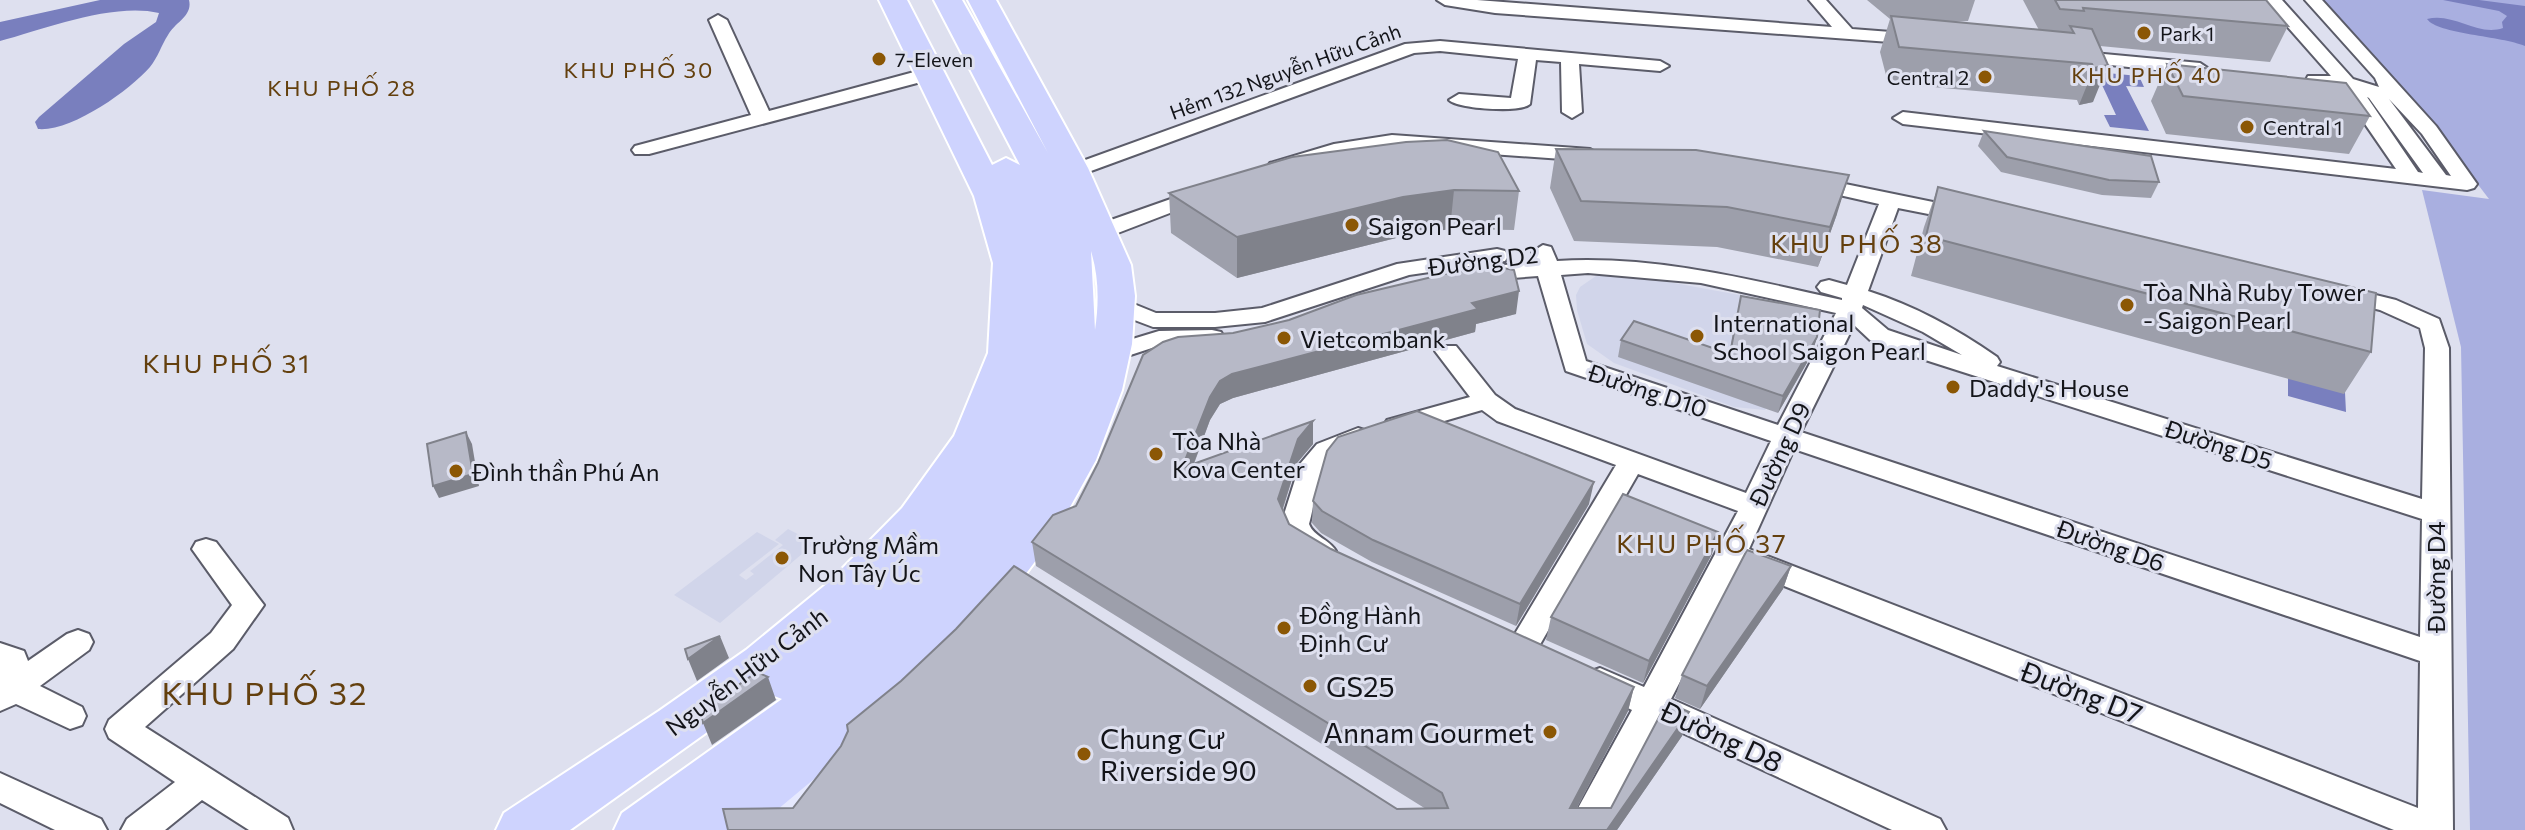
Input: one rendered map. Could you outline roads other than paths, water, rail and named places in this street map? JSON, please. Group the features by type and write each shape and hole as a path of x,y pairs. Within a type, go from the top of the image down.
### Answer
{"main road":[{"path":"712,830 872,700 970,609 1020,574 1093,417 1112,353 1116,305 1113,264 1102,231 1030,176 929,74 893,0"},
{"path":"642,830 835,690 905,629 979,546 1016,494 1043,449 1060,408 1071,374 1078,335 1079,298 1069,232 1030,176 982,124 919,0"},
{"path":"948,0 1030,176"},
{"path":"537,829 839,640 920,561 986,482 1029,402 1042,358 1048,317 1046,262 1029,211 1030,176 982,0"},
{"path":"769,830 872,700"}],"street":[{"path":"1445,0 1495,8 1850,32 1935,41"},
{"path":"1817,0 1850,32"},
{"path":"1834,0 1850,32"},
{"path":"1903,118 2467,184 2429,130 2369,86 2335,71 2272,0"},
{"path":"2292,0 2369,86 2423,154 2439,180"},
{"path":"2292,78 2369,86 2384,76 2313,0"},
{"path":"718,20 762,117"},
{"name":"Hẻm 132 Nguyễn Hữu Cảnh","path":"1030,176 1411,48 1440,46 1660,66"},
{"path":"1459,100 1521,109 1528,53"},
{"path":"2058,54 2220,71"},
{"path":"1570,57 1572,112"},
{"path":"642,150 929,74"},
{"path":"2369,86 2411,177"},
{"path":"1258,173 1311,154 1364,143 1392,141 1618,157"},
{"path":"1791,178 1979,218"},
{"path":"1102,231 1219,188"},
{"name":"Đường D9","path":"1584,830 1732,554 1853,301 1891,199"},
{"name":"Đường D2","path":"1116,305 1153,320 1215,320 1265,315 1545,259 1701,276 1853,301"},
{"name":"Đường D10","path":"1545,259 1575,366 1786,436"},
{"name":"Đường D4","path":"2323,289 2388,305 2431,324 2437,348 2434,830"},
{"name":"Đường D2","path":"1112,353 1159,338 1273,333 1350,296"},
{"name":"Đường D5","path":"1853,301 1879,335 2436,513"},
{"path":"1447,351 1486,401 1506,415 1754,506"},
{"path":"1341,563 1300,538 1295,524 1310,470 1326,450 1350,440 1486,401"},
{"name":"Đường D6","path":"1786,436 2435,654"},
{"path":"1523,647 1632,461"},
{"path":"206,549 249,605 222,641 121,729 276,829"},
{"name":"Đường D7","path":"1732,554 2434,830"},
{"name":"Đường D8","path":"1495,634 1928,830"},
{"path":"4,685 78,642"},
{"path":"0,655 13,660 4,685"},
{"path":"4,685 70,716"},
{"path":"139,830 201,781"},
{"path":"0,787 89,830"}],"place":[{"name":"Park 1","path":"2144,33"},
{"name":"7-Eleven","path":"879,59"},
{"name":"Central 2","path":"1985,77"},
{"name":"Central 1","path":"2247,127"},
{"name":"Saigon Pearl","path":"1352,225"},
{"name":"Tòa Nhà Ruby Tower - Saigon Pearl","path":"2127,305"},
{"name":"International School Saigon Pearl","path":"1697,336"},
{"name":"Vietcombank","path":"1284,338"},
{"name":"Daddy's House","path":"1953,387"},
{"name":"Tòa Nhà Kova Center","path":"1156,454"},
{"name":"Đình thần Phú An","path":"456,471"},
{"name":"Trường Mầm Non Tây Úc","path":"782,558"},
{"name":"Đồng Hành Định Cư","path":"1284,628"},
{"name":"GS25","path":"1310,686"},
{"name":"Annam Gourmet","path":"1550,732"},
{"name":"Chung Cư Riverside 90","path":"1084,754"}],"district":[{"name":"KHU PHỐ 30","path":"639,69"},
{"name":"KHU PHỐ 40","path":"2147,74"},
{"name":"KHU PHỐ 28","path":"342,87"},
{"name":"KHU PHỐ 38","path":"1857,242"},
{"name":"KHU PHỐ 31","path":"227,362"},
{"name":"KHU PHỐ 37","path":"1702,542"},
{"name":"KHU PHỐ 32","path":"265,692"}]}
